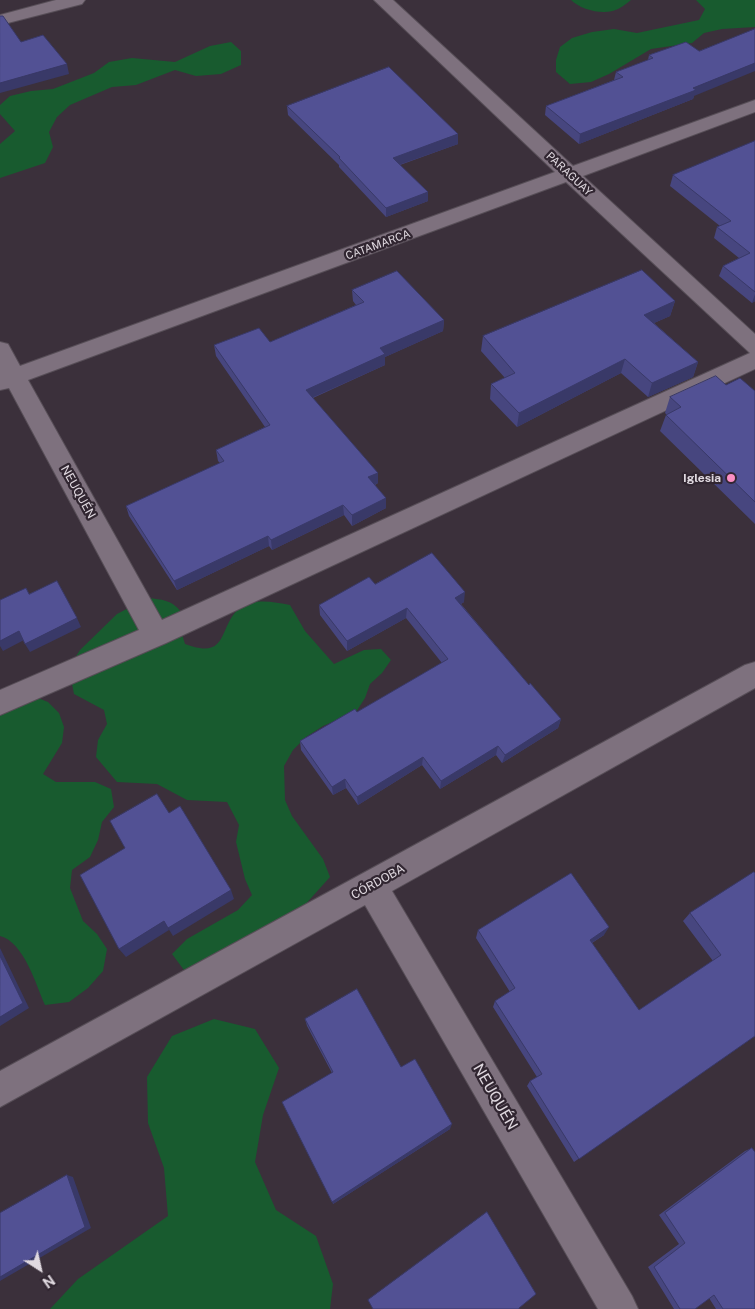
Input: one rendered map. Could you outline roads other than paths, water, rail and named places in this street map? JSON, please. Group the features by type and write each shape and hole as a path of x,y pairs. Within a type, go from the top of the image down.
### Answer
{"street":[{"path":"0,20 76,0"},
{"name":"PARAGUAY","path":"383,0 755,347"},
{"name":"CATAMARCA","path":"7,379 755,106"},
{"name":"NEUQUÉN","path":"0,350 7,379 156,634"},
{"path":"0,703 156,634 755,360"},
{"name":"CÓRDOBA","path":"0,1090 755,674"},
{"name":"NEUQUÉN","path":"371,885 619,1309"}],"place":[{"name":"Iglesia","path":"731,478"}]}
